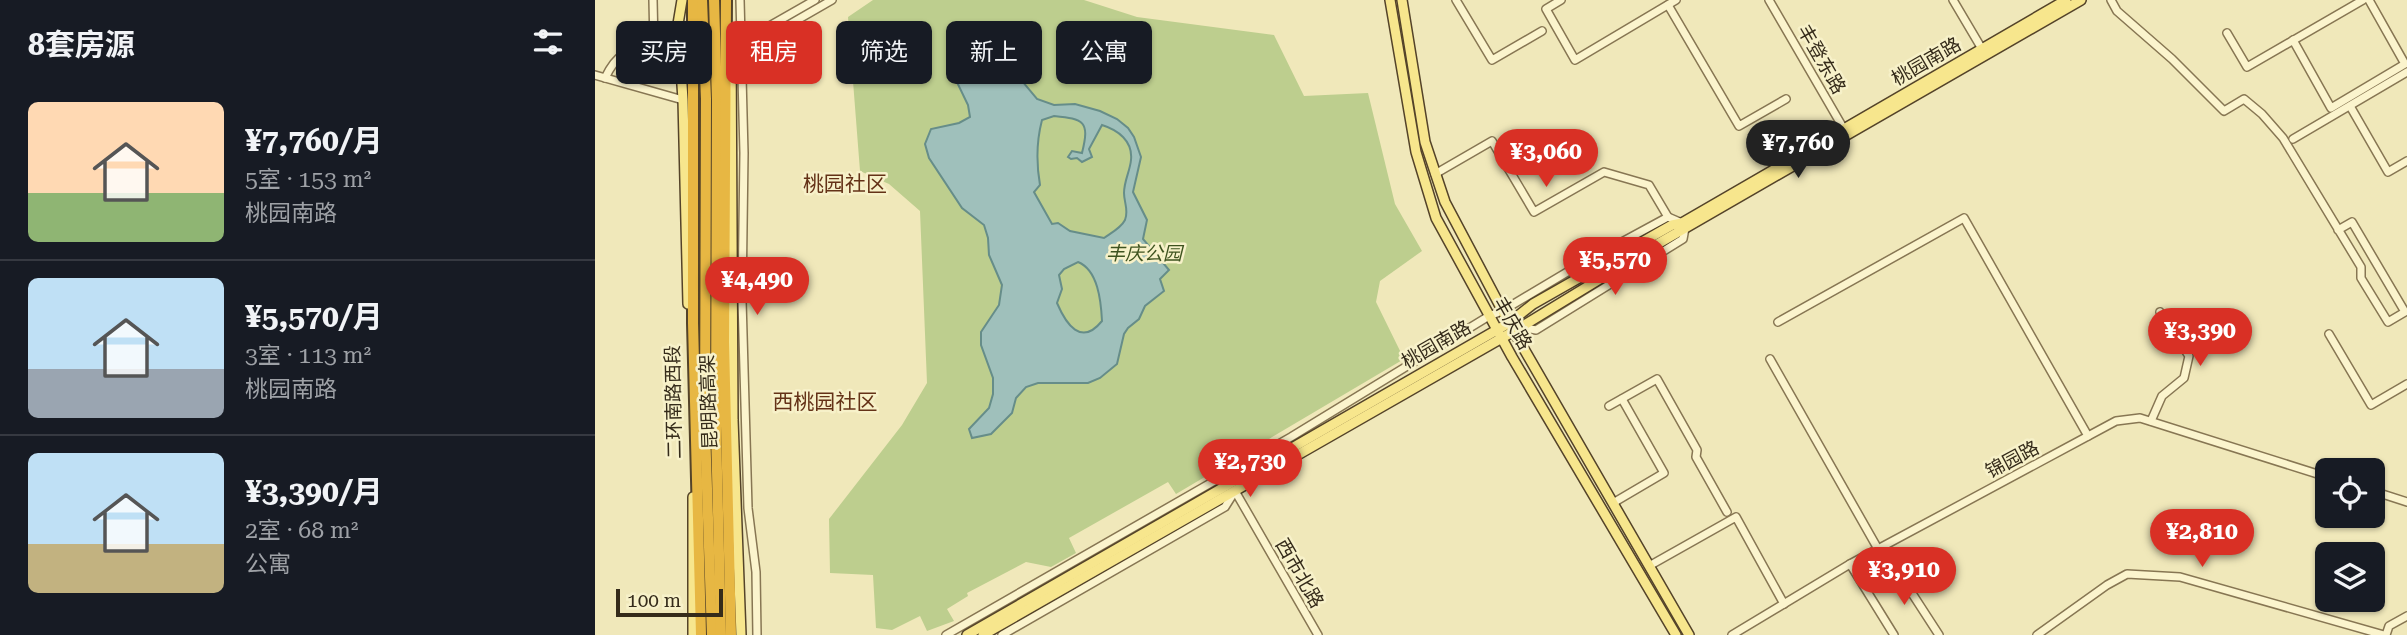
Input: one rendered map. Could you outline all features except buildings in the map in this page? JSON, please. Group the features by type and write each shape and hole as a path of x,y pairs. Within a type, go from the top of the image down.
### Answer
{"highway":[{"name":"昆明路高架","path":"693,0 694,323 701,635"},
{"name":"二环南路西段","path":"702,0 706,99 705,430 712,635"},
{"path":"714,0 717,100 716,430 721,635"},
{"name":"昆明路高架","path":"727,0 724,342 731,635"}],"main road":[{"name":"二环南路西段","path":"680,0 678,24 683,100 693,480 693,635"},
{"path":"727,0 729,21"},
{"name":"丰庆路","path":"1390,0 1423,179 1437,218 1489,316 1676,635"},
{"name":"丰庆路","path":"1402,0 1425,142 1449,213 1502,311 1514,327 1689,635"},
{"name":"桃园南路","path":"1846,132 2066,0"},
{"name":"桃园南路","path":"967,635 1514,327 1846,132 2081,0"},
{"path":"731,84 733,433 741,635"},
{"name":"桃园南路","path":"983,635 1235,491 1500,333"}],"street":[{"path":"605,78 614,60 632,49 654,45 653,0"},
{"path":"740,0 740,21"},
{"path":"779,21 815,0"},
{"path":"795,21 832,0"},
{"path":"1456,0 1492,60 1542,31"},
{"path":"1561,0 1546,9 1575,60 1676,0"},
{"name":"丰登东路","path":"1769,0 1846,132"},
{"path":"1953,0 1982,49"},
{"path":"2111,0 2117,11 2224,111 2244,99 2262,114 2283,138 2338,230 2361,267 2361,278 2388,322 2406,312 2352,222 2338,230"},
{"path":"2227,33 2247,67 2363,0"},
{"path":"2293,40 2331,108 2406,64 2369,0"},
{"path":"1668,5 1739,126 1786,99"},
{"path":"2293,139 2407,72"},
{"path":"595,75 683,100"},
{"path":"742,84 743,328 748,508 755,572 757,635"},
{"path":"2350,106 2388,172 2407,161"},
{"path":"1434,174 1492,141 1534,212 1604,172 1649,184 1668,217 1684,226"},
{"path":"946,635 1291,437 1489,316 1668,217"},
{"path":"1779,322 1964,218 2088,436"},
{"path":"2151,421 2162,396 2184,378 2189,356 2160,312"},
{"path":"2329,334 2371,405 2407,384"},
{"path":"1770,359 1878,549"},
{"path":"1609,406 1657,379 1697,450 1696,457 1727,512"},
{"path":"1613,503 1664,473 1622,399"},
{"name":"锦园路","path":"1733,635 1850,564 2116,421 2140,418 2315,473"},
{"path":"1002,635 1225,507 1235,491"},
{"name":"西市北路","path":"1235,491 1318,635"},
{"path":"2385,495 2407,502"},
{"path":"1649,566 1736,517 1784,604"},
{"path":"1850,564 1894,635"},
{"path":"1893,564 1939,635"},
{"path":"2037,635 2107,585 2127,574 2180,577 2385,635 2389,626 2407,616"}],"green space":[{"name":"丰庆公园","path":"873,0 1084,0 1137,17 1274,35 1304,96 1368,93 1395,204 1422,251 1380,281 1376,302 1404,359 1176,494 1168,482 1069,538 1076,553 1051,567 1026,562 967,593 968,596 947,609 954,621 927,631 920,616 892,630 876,628 873,575 830,573 829,519 902,425 927,383 920,211 889,184 860,171 853,84 932,84 932,21 848,21 848,17"}],"water":[{"path":"958,84 1024,84 1037,99 1054,105 1075,104 1100,111 1128,128 1141,157 1133,192 1147,220 1143,239 1169,270 1160,279 1164,291 1145,306 1139,319 1124,334 1117,364 1100,378 1088,383 1038,383 1026,387 1016,398 1012,413 991,434 972,438 969,429 989,408 993,394 993,378 981,345 981,332 999,305 1002,285 989,255 984,225 962,208 929,158 925,144 931,129 959,123 970,117 968,105","holes":["1054,116 1082,124 1085,134 1082,153 1072,151 1068,157 1071,159 1077,158 1082,162 1092,157 1089,149 1102,125 1119,133 1130,147 1131,160 1124,193 1125,220 1104,238 1070,231 1058,223 1052,224 1034,192 1040,185 1037,152 1042,120","1078,262 1085,266 1097,287 1102,321 1094,329 1081,332 1070,325 1057,303 1062,289 1059,275 1064,269"]}],"district":[{"name":"桃园社区","path":"845,184"},
{"name":"西桃园社区","path":"825,402"}]}
